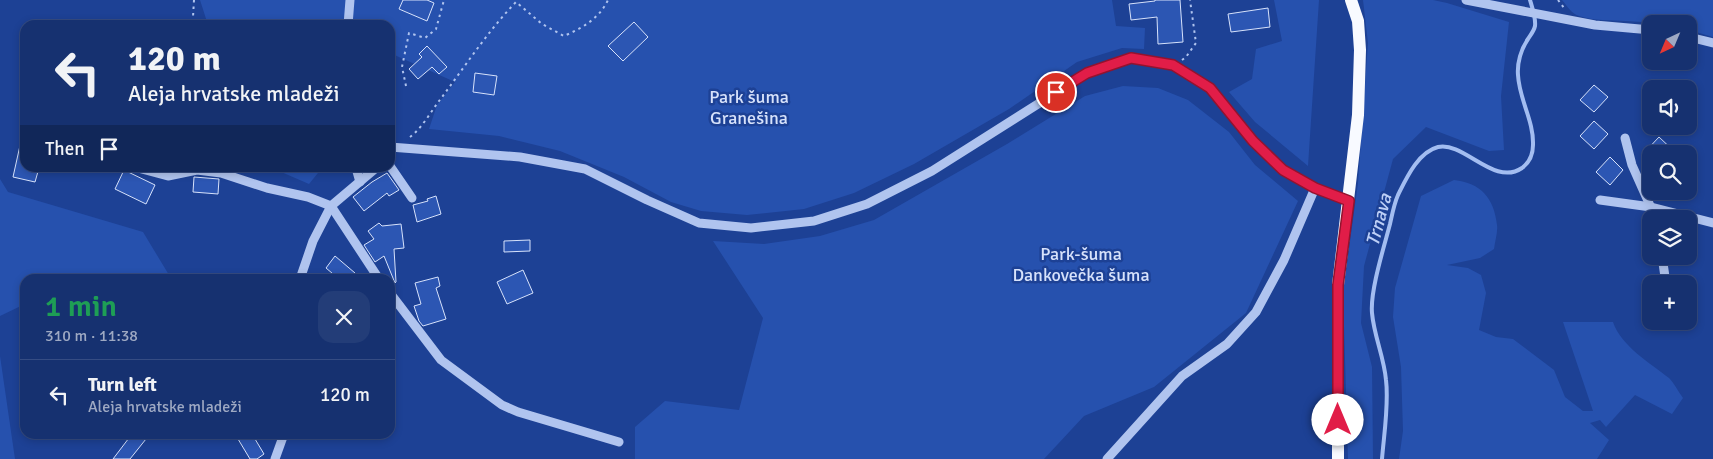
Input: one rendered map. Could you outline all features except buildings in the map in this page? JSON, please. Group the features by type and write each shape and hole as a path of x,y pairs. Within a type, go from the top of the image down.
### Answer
{"main road":[{"path":"1338,459 1338,285 1358,115 1360,50 1358,21 1351,0"}],"street":[{"path":"348,20 350,0"},
{"path":"1466,0 1595,25 1642,29"},
{"path":"1698,40 1713,43"},
{"path":"395,150 520,157 586,169 647,200 699,223 751,228 814,221 867,204 932,171 1087,73 1131,58 1173,65 1210,88 1253,141 1283,170 1315,188 1349,201"},
{"path":"1625,138 1632,165 1652,210"},
{"path":"153,172 168,176 187,172"},
{"path":"213,172 332,206 376,274"},
{"path":"357,172 360,182"},
{"path":"302,274 314,242 332,206 371,172"},
{"path":"394,172 412,198"},
{"path":"1106,459 1182,376 1227,344 1256,312 1284,260 1315,188"},
{"path":"1600,200 1651,207 1713,223"},
{"path":"395,300 441,360 502,405 518,412 619,442"},
{"path":"275,459 282,439"}],"path":[{"path":"194,0 194,20"},
{"path":"406,86 402,67 410,33 425,38 436,29 444,0"},
{"path":"395,148 417,132 516,1 542,24 564,36 580,29 591,21 604,8 608,0"},
{"path":"1173,65 1186,57 1196,42 1190,0"}],"green space":[{"name":"Park šuma Granešina","path":"200,0 1112,0 1116,26 1145,28 1144,49 1122,48 1077,62 1009,109 914,164 854,193 804,209 747,215 701,211 671,202 624,177 560,151 499,136 429,129 437,105 455,82 395,55 395,20 206,20"},
{"path":"1274,0 1319,0 1308,166 1255,122 1229,92 1252,79 1256,49 1282,41"},
{"path":"1363,0 1433,0 1509,22 1501,96 1504,150 1489,151 1426,127 1393,159 1364,266 1361,323 1372,367 1373,459 1348,459 1343,293 1358,183 1368,43"},
{"path":"1562,0 1713,0 1713,37 1698,33 1698,15 1642,15 1642,22 1584,18 1574,14"},
{"name":"Park-šuma Dankovečka šuma","path":"1123,86 1158,88 1188,100 1229,132 1255,165 1298,201 1246,313 1154,387 1084,416 1044,459 635,459 635,427 665,401 739,410 763,318 713,241 764,244 820,236 874,220 1007,144 1085,96"},
{"path":"281,172 319,172 309,184"},
{"path":"0,179 8,192 143,232 168,274 20,274 20,306 0,316"},
{"path":"1454,180 1472,184 1485,194 1493,207 1497,225 1494,249 1480,258 1447,265 1468,268 1481,275 1486,293 1479,330 1496,337 1513,339 1554,370 1565,397 1583,411 1593,411 1563,322 1613,322 1622,339 1669,378 1683,398 1672,414 1635,395 1606,427 1600,420 1590,423 1609,440 1597,459 1399,459 1403,431 1401,367 1393,317 1395,288 1421,196"},
{"path":"0,356 15,459 0,459"}],"waterway":[{"name":"Trnava","path":"1382,459 1387,389 1385,371 1373,322 1372,304 1378,269 1395,202 1409,174 1419,160 1424,154 1438,147 1458,150 1501,172 1511,172 1525,166 1532,152 1533,136 1521,93 1518,70 1521,52 1535,26 1530,0"}],"route":[{"path":"1056,92 1087,73 1131,58 1173,65 1210,88 1253,141 1283,170 1315,188 1349,201 1338,285 1338,420"}]}
